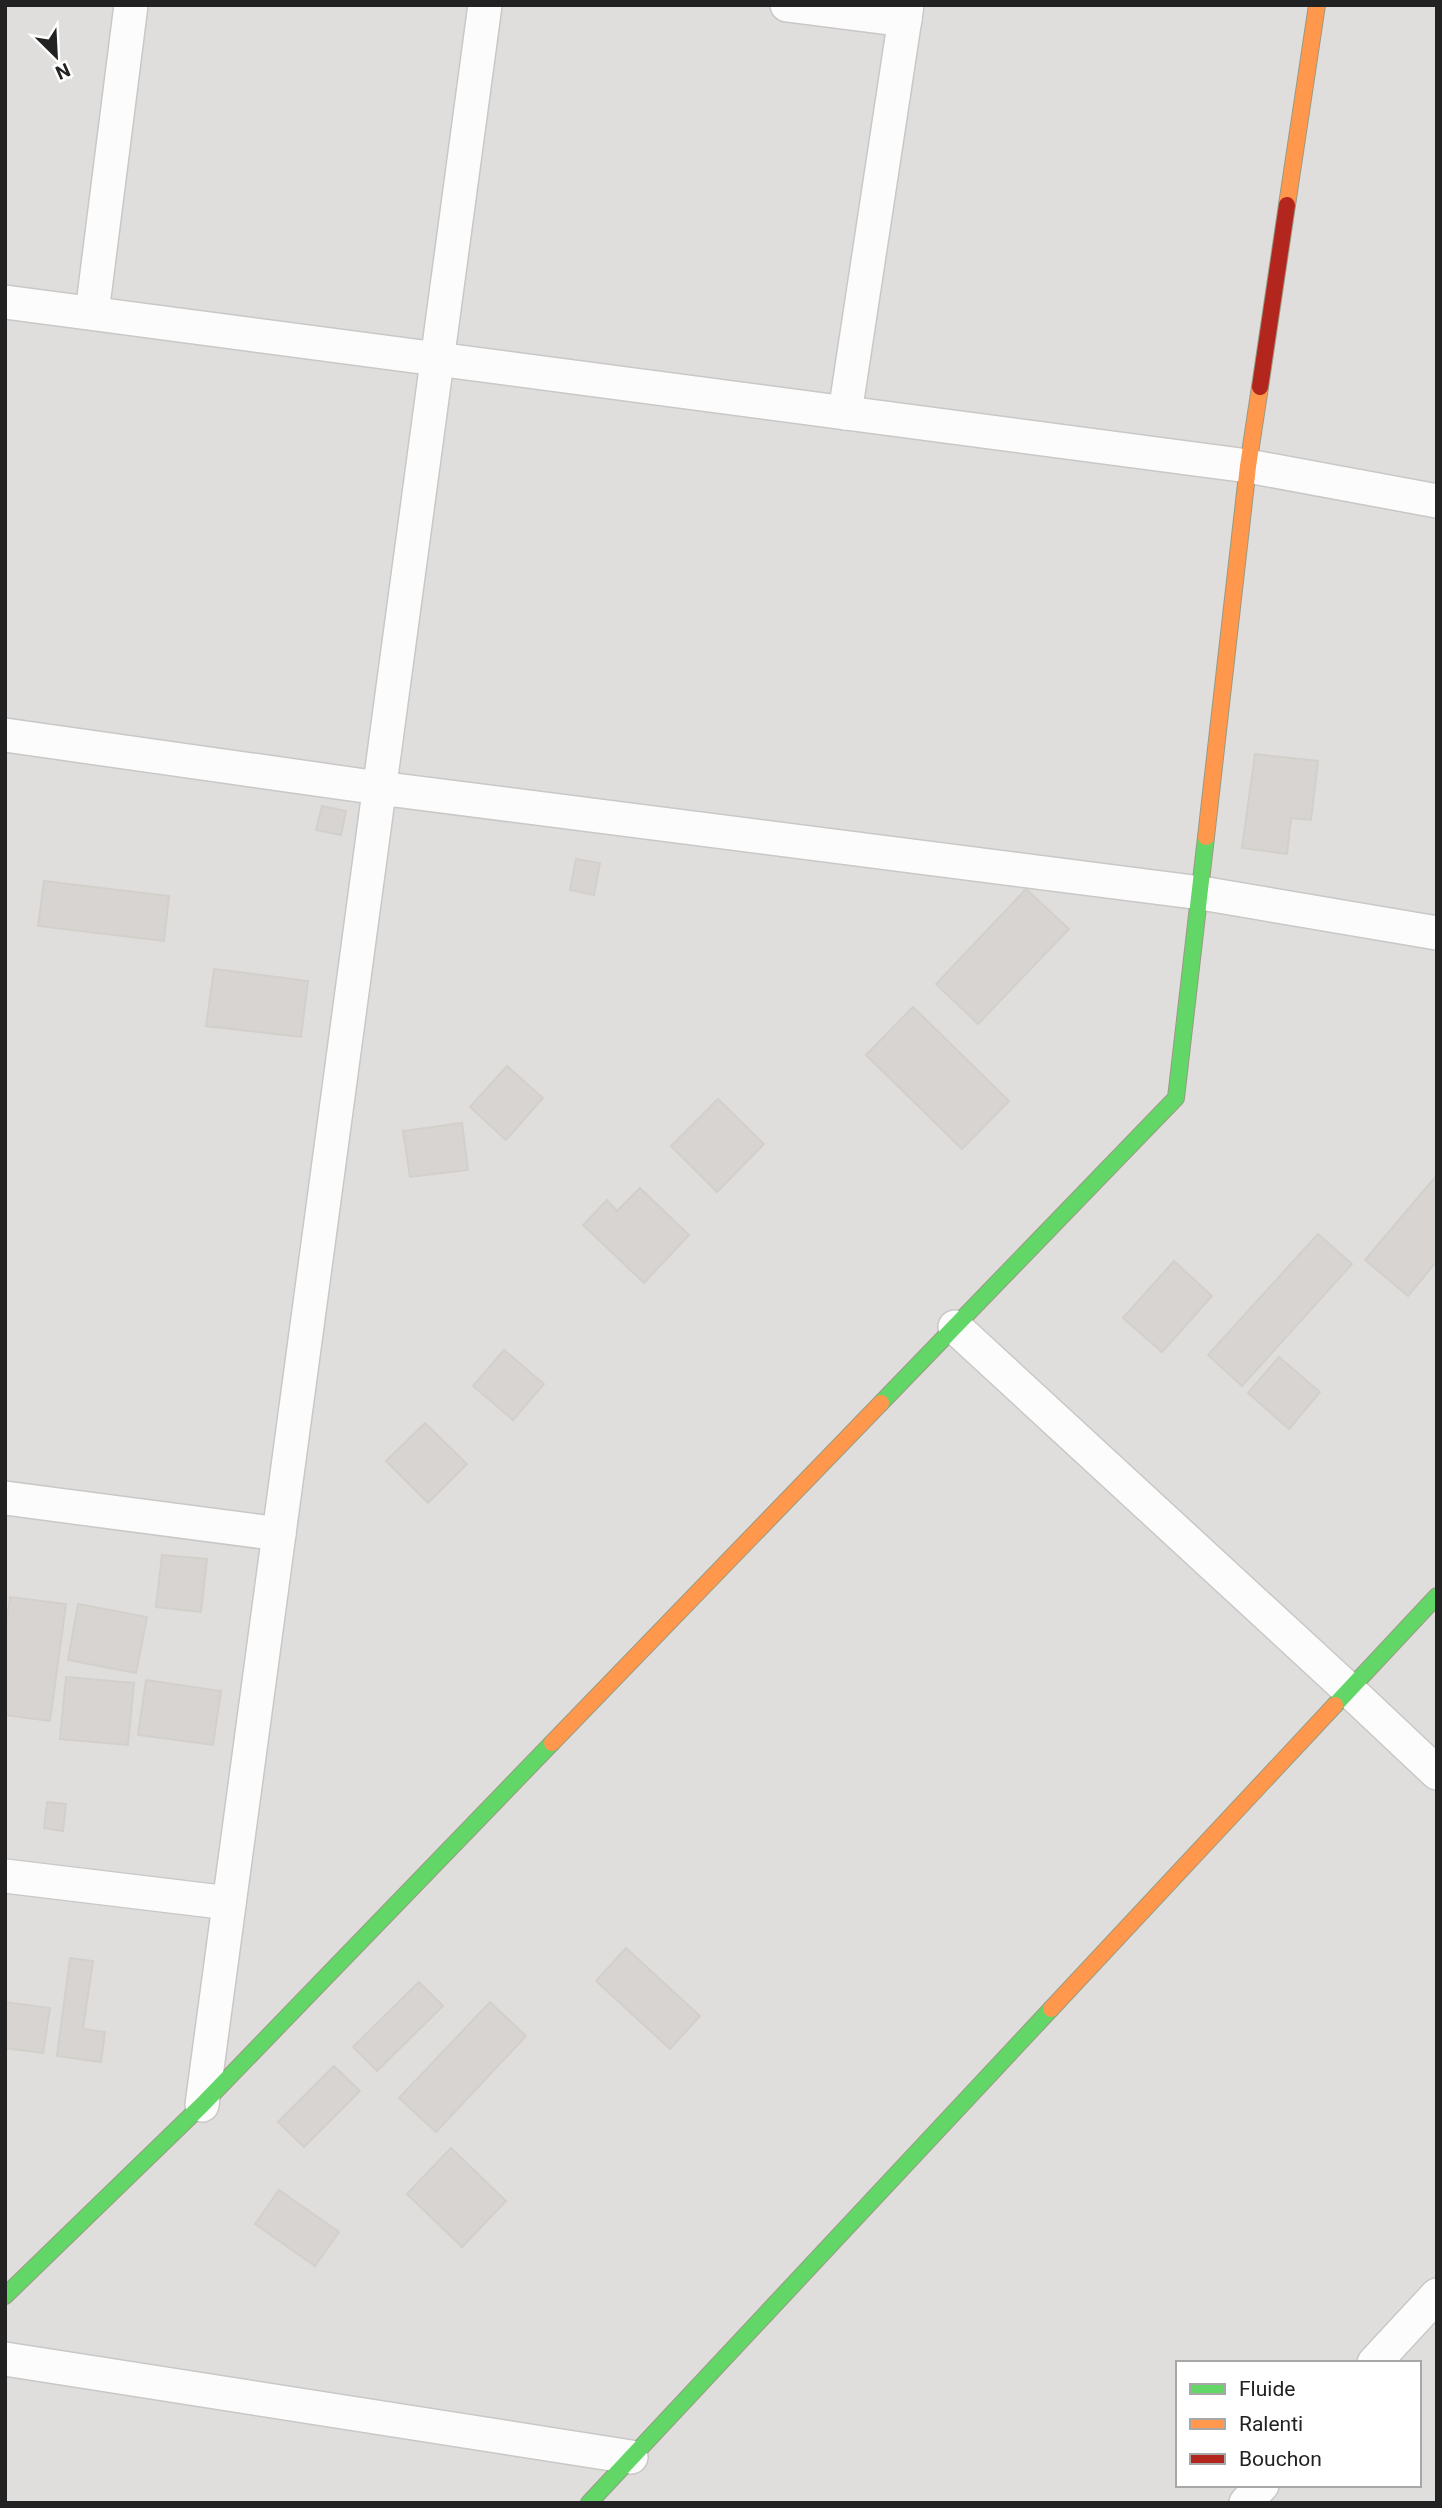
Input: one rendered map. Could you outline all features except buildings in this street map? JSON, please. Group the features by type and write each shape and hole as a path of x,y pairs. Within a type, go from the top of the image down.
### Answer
{"street":[{"path":"92,313 131,5"},
{"path":"202,2105 485,5"},
{"path":"787,5 906,13 845,413"},
{"path":"5,2296 202,2105 1176,1098 1248,466 1317,5"},
{"path":"5,302 1248,466 1437,501"},
{"path":"5,735 379,788 1201,893 1437,933"},
{"path":"955,1327 1437,1773"},
{"path":"5,1498 279,1534"},
{"path":"589,2503 1437,1596"},
{"path":"5,1875 229,1903"},
{"path":"1376,2361 1437,2295"},
{"path":"5,2359 632,2457"},
{"path":"1246,2503 1260,2487"}],"shaded area":[{"path":"5,5 1437,5 1437,2503 5,2503"}],"traffic: fast":[{"path":"881,1403 1176,1098 1206,837"},
{"path":"1335,1705 1437,1596"},
{"path":"5,2296 202,2105 552,1743"},
{"path":"589,2503 1051,2009"}],"traffic: slow":[{"path":"1287,205 1317,5"},
{"path":"1206,837 1248,466 1260,387"},
{"path":"552,1743 881,1403"},
{"path":"1051,2009 1335,1705"}],"traffic: jam":[{"path":"1260,387 1287,205"}]}
